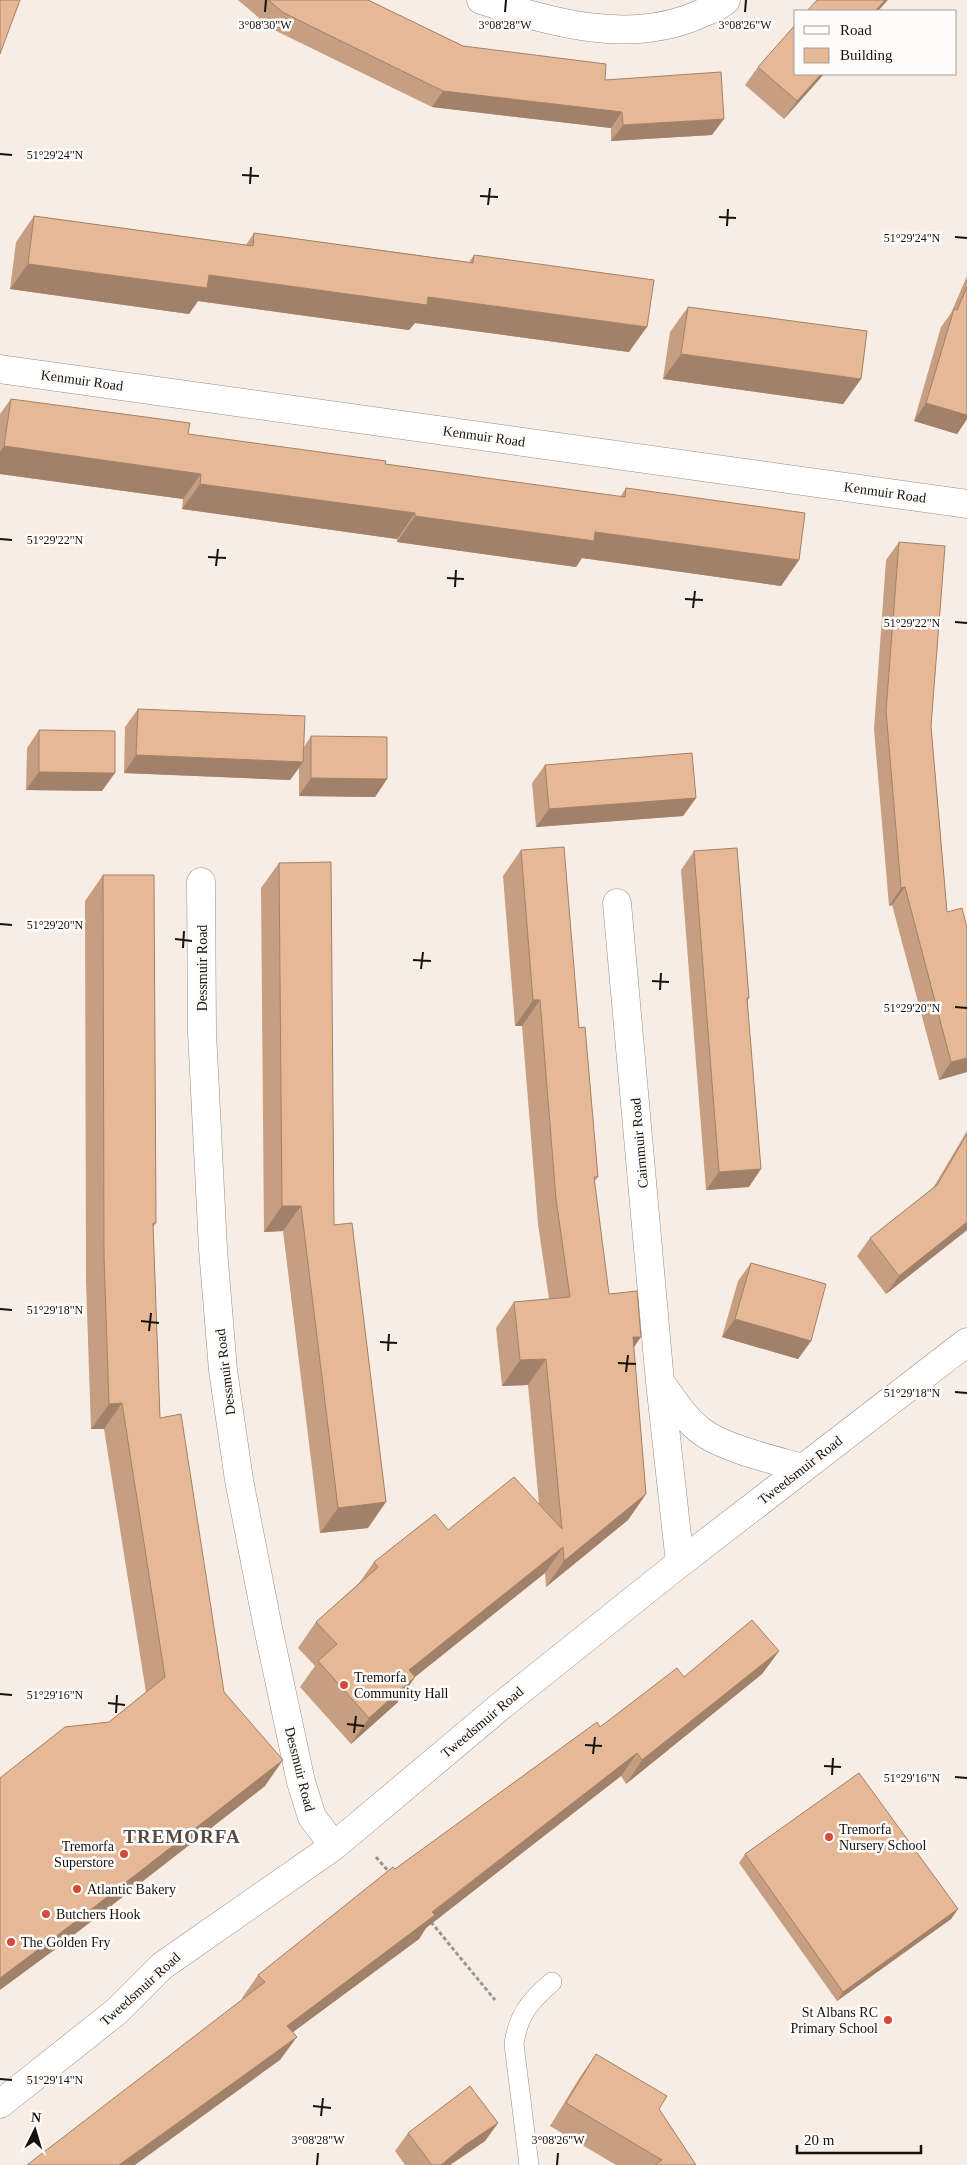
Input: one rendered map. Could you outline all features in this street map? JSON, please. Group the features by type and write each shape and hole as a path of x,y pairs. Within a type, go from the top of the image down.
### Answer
{"street":[{"path":"481,0 536,18 594,29 630,29 681,23 721,5 726,0"},
{"name":"Kenmuir Road","path":"0,369 967,504"},
{"name":"Dessmuir Road","path":"201,882 202,1032 213,1248 223,1370 243,1499 301,1782 312,1817 344,1838"},
{"name":"Cairnmuir Road","path":"617,904 660,1382 680,1563"},
{"name":"Tweedsmuir Road","path":"0,2104 117,2011 162,1966 298,1873 344,1838 502,1705 680,1563 967,1342"},
{"path":"660,1382 685,1416 702,1432 738,1449 802,1468"}],"lane":[{"path":"529,2165 514,2060 516,2026 532,1999 552,1982"}],"path":[{"path":"344,1838 392,1875"},
{"path":"429,1920 516,2026"}],"building":[{"path":"0,0 20,0 0,54"},
{"path":"268,0 368,0 463,46 606,64 605,80 721,72 724,119 623,125 622,112 443,91 284,13"},
{"path":"817,0 885,0 876,10 808,10"},
{"path":"794,26 794,75 820,75 797,101 758,67"},
{"path":"34,216 253,246 254,233 473,263 474,255 654,280 647,327 428,297 427,305 209,275 207,288 28,264"},
{"path":"967,287 967,415 926,403 954,309 957,310"},
{"path":"688,307 867,331 861,379 681,354"},
{"path":"11,399 190,423 188,434 386,461 385,464 625,497 626,488 805,513 799,560 595,532 594,541 415,516 415,513 200,484 201,474 4,446"},
{"path":"899,542 945,546 931,726 947,912 962,908 967,928 967,1058 951,1062 905,887 901,888 886,711"},
{"path":"138,709 305,716 303,762 136,755"},
{"path":"39,730 115,731 115,773 39,772"},
{"path":"311,736 387,737 387,779 311,778"},
{"path":"692,753 696,798 549,809 545,765"},
{"path":"564,847 579,1028 585,1027 598,1177 594,1177 609,1294 637,1291 641,1337 633,1337 646,1494 564,1561 563,1547 409,1670 415,1677 369,1718 318,1661 337,1644 316,1622 378,1567 374,1562 435,1514 448,1530 514,1477 562,1529 546,1359 520,1360 514,1302 570,1297 556,1199 540,1000 533,1000 521,850"},
{"path":"737,848 761,1169 719,1172 694,851"},
{"path":"331,862 334,1225 352,1223 386,1502 338,1508 301,1206 282,1206 279,863"},
{"path":"103,875 154,875 156,1223 153,1223 160,1418 181,1414 224,1692 283,1760 0,1978 0,1778 65,1727 109,1722 165,1677 122,1403 109,1404 104,1256"},
{"path":"967,1134 967,1222 899,1276 870,1238 937,1185"},
{"path":"751,1263 826,1284 811,1341 735,1319"},
{"path":"752,1620 779,1651 642,1760 637,1753 432,1912 435,1915 287,2026 297,2037 119,2165 27,2165 265,1982 258,1975 393,1867 395,1869 597,1722 600,1727 677,1668 684,1677"},
{"path":"859,1773 958,1909 843,1992 745,1854"},
{"path":"596,2054 667,2096 659,2109 696,2165 655,2165 662,2160 566,2103"},
{"path":"470,2086 498,2123 465,2145 441,2165 432,2165 408,2133"}],"place":[{"name":"Tremorfa Community Hall","path":"344,1685"},
{"name":"Tremorfa Nursery School","path":"829,1837"},
{"name":"Tremorfa Superstore","path":"124,1854"},
{"name":"Atlantic Bakery","path":"77,1889"},
{"name":"Butchers Hook","path":"46,1914"},
{"name":"The Golden Fry","path":"11,1942"},
{"name":"St Albans RC Primary School","path":"888,2020"}],"district":[{"name":"TREMORFA","path":"182,1836"}]}
